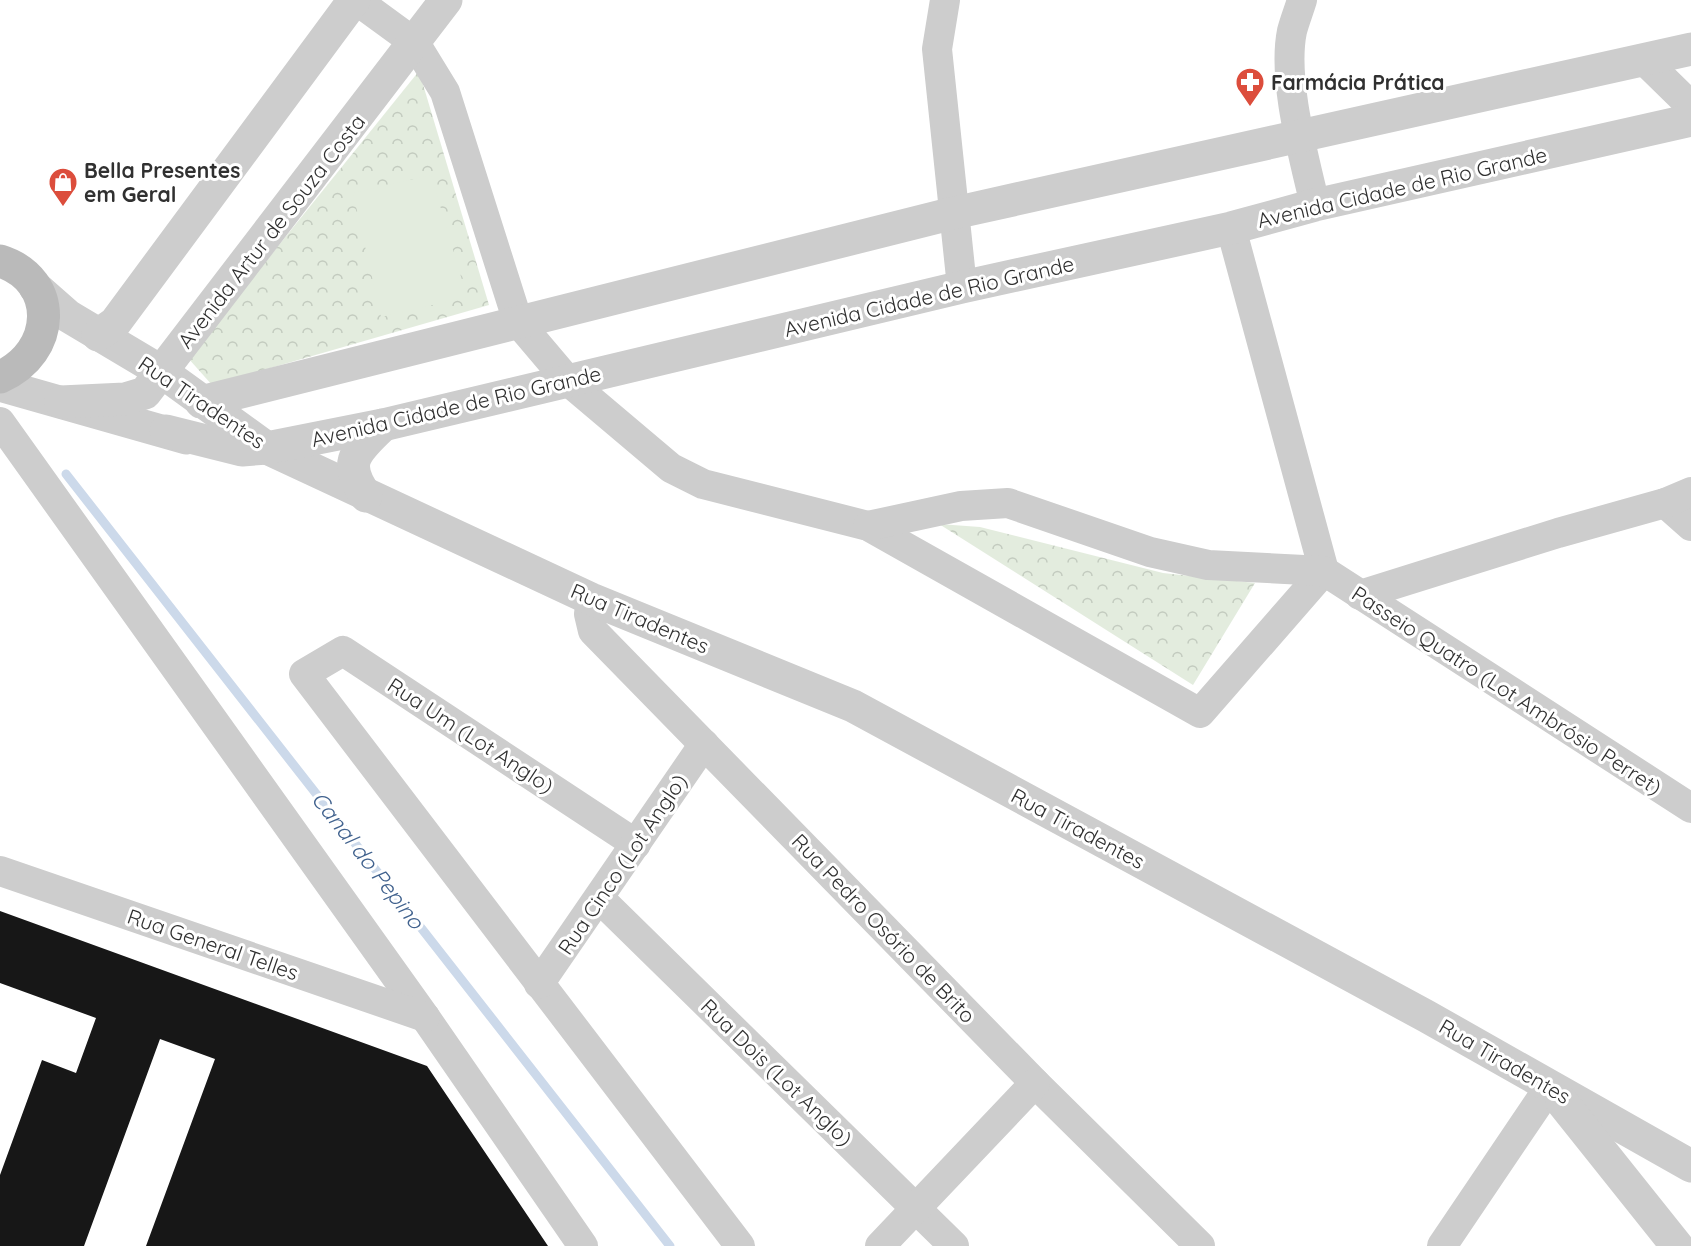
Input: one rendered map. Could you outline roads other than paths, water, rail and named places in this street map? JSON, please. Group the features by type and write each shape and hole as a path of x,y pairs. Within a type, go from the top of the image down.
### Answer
{"main road":[{"path":"0,248 42,304 44,323 40,342 30,358 16,370 0,377"}],"street":[{"path":"98,335 115,323 355,0 415,43 445,92 518,322 568,381 671,468 703,484 868,526 1200,713 1324,572"},
{"name":"Avenida Artur de Souza Costa","path":"61,402 125,399 145,393 446,0"},
{"path":"945,0 937,49 962,286"},
{"path":"1302,0 1292,32 1291,74 1299,137 1315,205"},
{"path":"201,402 954,213 1691,48"},
{"path":"1644,60 1691,106"},
{"name":"Avenida Cidade de Rio Grande","path":"166,431 242,450 267,448 383,425 962,286 1232,228 1315,205 1691,120"},
{"path":"1232,228 1324,572"},
{"name":"Rua Tiradentes","path":"20,274 68,316 162,372 267,448 366,496 591,598 852,706 1415,1010 1691,1166"},
{"name":"Rua Tiradentes","path":"0,385 166,431 445,531"},
{"path":"0,422 425,1017 583,1246"},
{"path":"366,496 354,479 352,468 359,449 383,425"},
{"path":"1360,595 1678,498 1691,526"},
{"path":"868,526 961,506 1008,503 1161,555 1208,565 1324,572"},
{"name":"Passeio Quatro (Lot Ambrósio Perret)","path":"1324,572 1691,808"},
{"name":"Rua Pedro Osório de Brito","path":"591,598 589,614 593,631 1035,1083 1200,1246"},
{"name":"Rua Um (Lot Anglo)","path":"539,984 304,674 343,651 636,844"},
{"name":"Rua Cinco (Lot Anglo)","path":"539,984 600,899 704,744"},
{"name":"Rua General Telles","path":"0,871 425,1017"},
{"name":"Rua Dois (Lot Anglo)","path":"600,899 954,1246"},
{"path":"539,984 740,1246"},
{"path":"880,1246 1035,1083"},
{"path":"1442,1246 1550,1086 1677,1246"}],"waterway":[{"name":"Canal do Pepino","path":"66,474 670,1246"}],"place":[{"name":"Farmácia Prática","path":"1250,108"},
{"name":"Bella Presentes em Geral","path":"63,208"}]}
